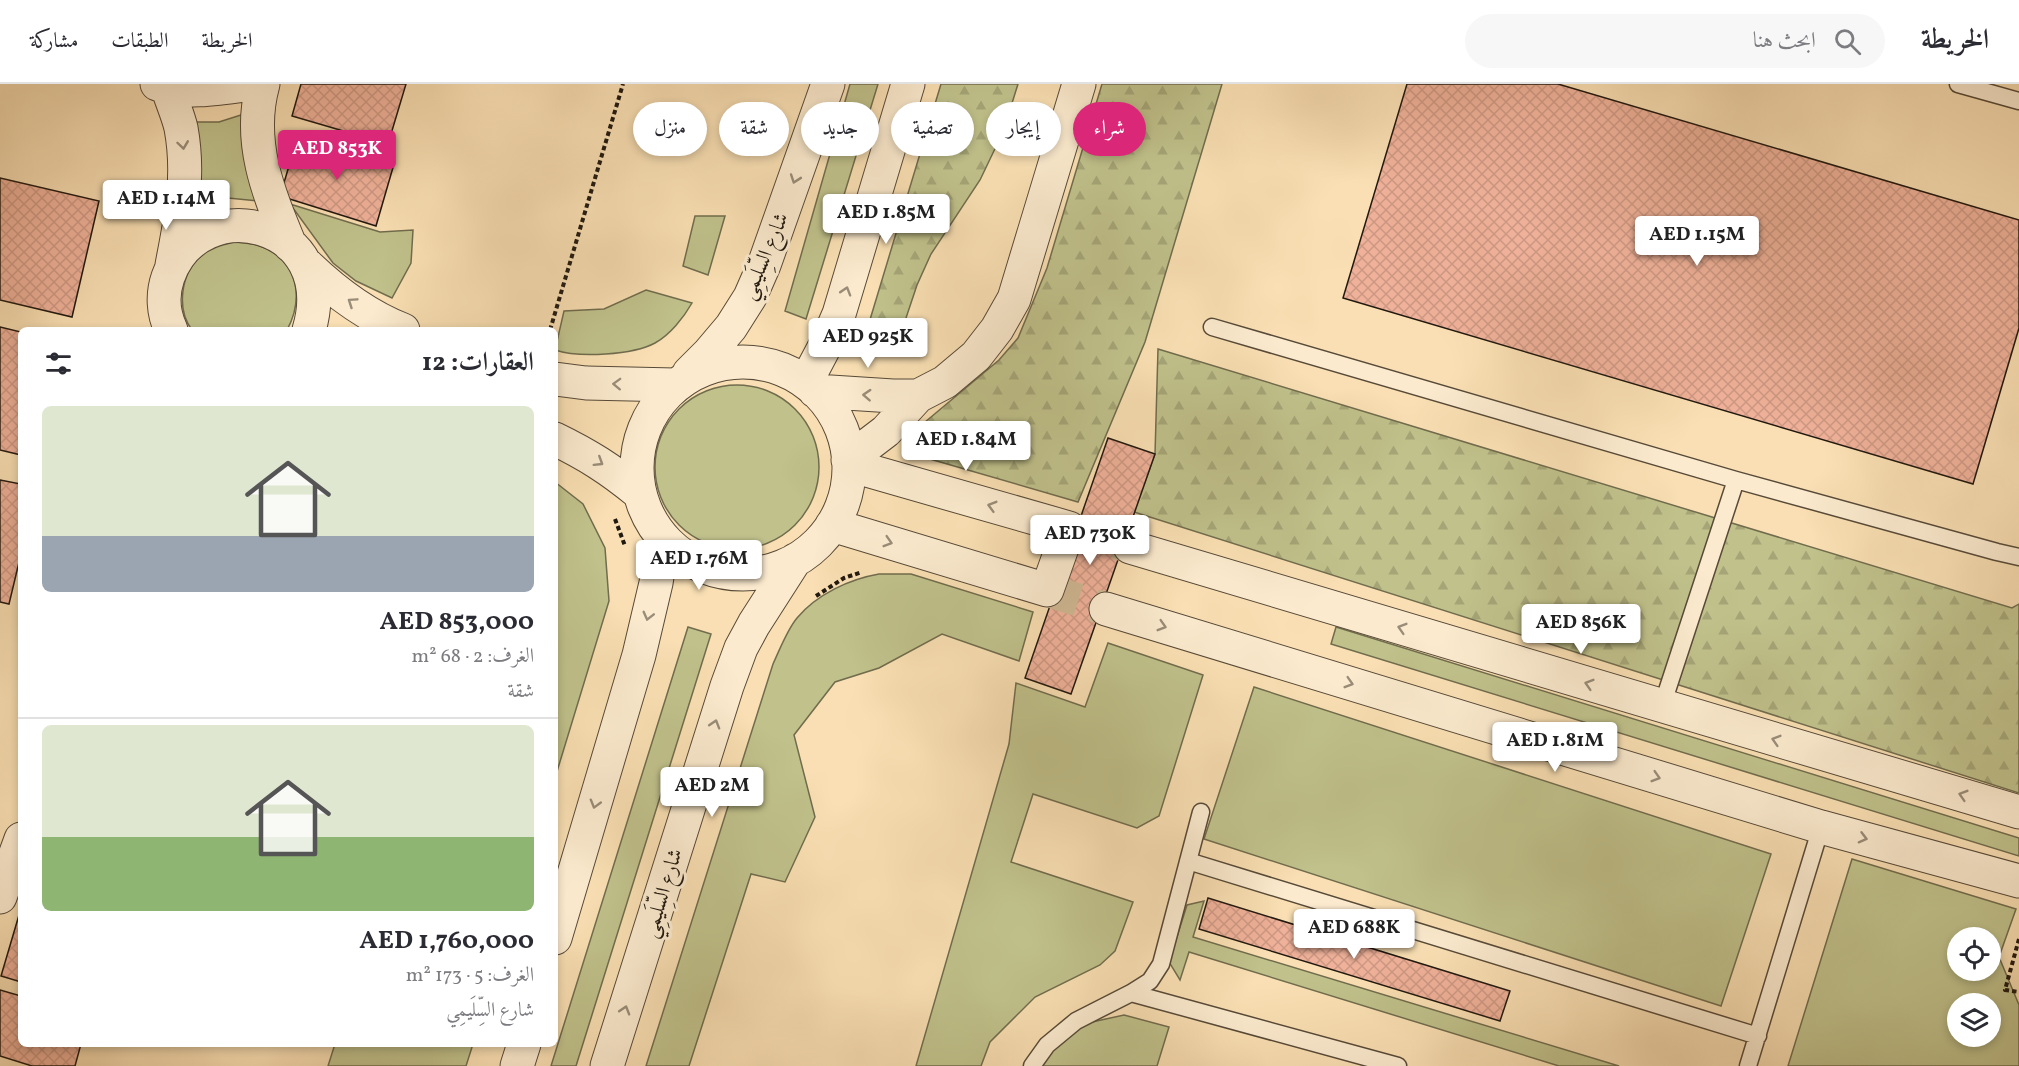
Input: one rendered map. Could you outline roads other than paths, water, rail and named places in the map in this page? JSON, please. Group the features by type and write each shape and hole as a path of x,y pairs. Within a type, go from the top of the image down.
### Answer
{"street":[{"path":"165,322 165,286 172,265 185,199 185,160 180,126 162,86 219,88 251,84"},
{"path":"263,84 260,94 257,135 261,167 314,288 314,311 310,327"},
{"name":"شارع السِّلَيمِي","path":"680,382 724,336 750,297 764,265 828,84"},
{"path":"810,387 839,314 908,84"},
{"path":"849,462 886,431 918,396 945,382 976,356 1006,315 1014,299 1079,84"},
{"path":"172,265 186,247 204,233 226,226 249,226 271,232 349,300 372,315 398,327"},
{"path":"746,362 777,368 810,387 828,405 840,423 847,444 848,486 842,506 832,525 816,545 795,560 761,573 725,573 691,561 663,538 647,517 638,492 637,453 650,415 680,382 714,365 746,362"},
{"path":"558,379 586,383 680,382"},
{"path":"810,387 893,396 918,396"},
{"path":"558,440 610,469 638,492"},
{"path":"832,525 1047,591 1069,528 849,462"},
{"path":"558,928 639,655 656,583 663,538"},
{"path":"1130,547 2019,812"},
{"name":"شارع السِّلَيمِي","path":"608,1066 730,676 754,624 795,560"},
{"path":"1106,609 1821,827 2019,881"},
{"path":"0,897 18,847"},
{"path":"517,1066 523,1047"}],"lane":[{"path":"1958,84 1991,88 2019,101"},
{"path":"1212,327 1736,480 1997,552 2019,556"},
{"path":"1662,706 1736,480"},
{"path":"1032,1066 1047,1044 1076,1021 1150,981 1161,964 1201,812"},
{"path":"1748,1066 1821,827"},
{"path":"1188,861 1758,1036"},
{"path":"1131,993 1398,1066"}],"tunnel":[{"path":"1069,528 1130,547"},
{"path":"1047,590 1106,609"}]}
